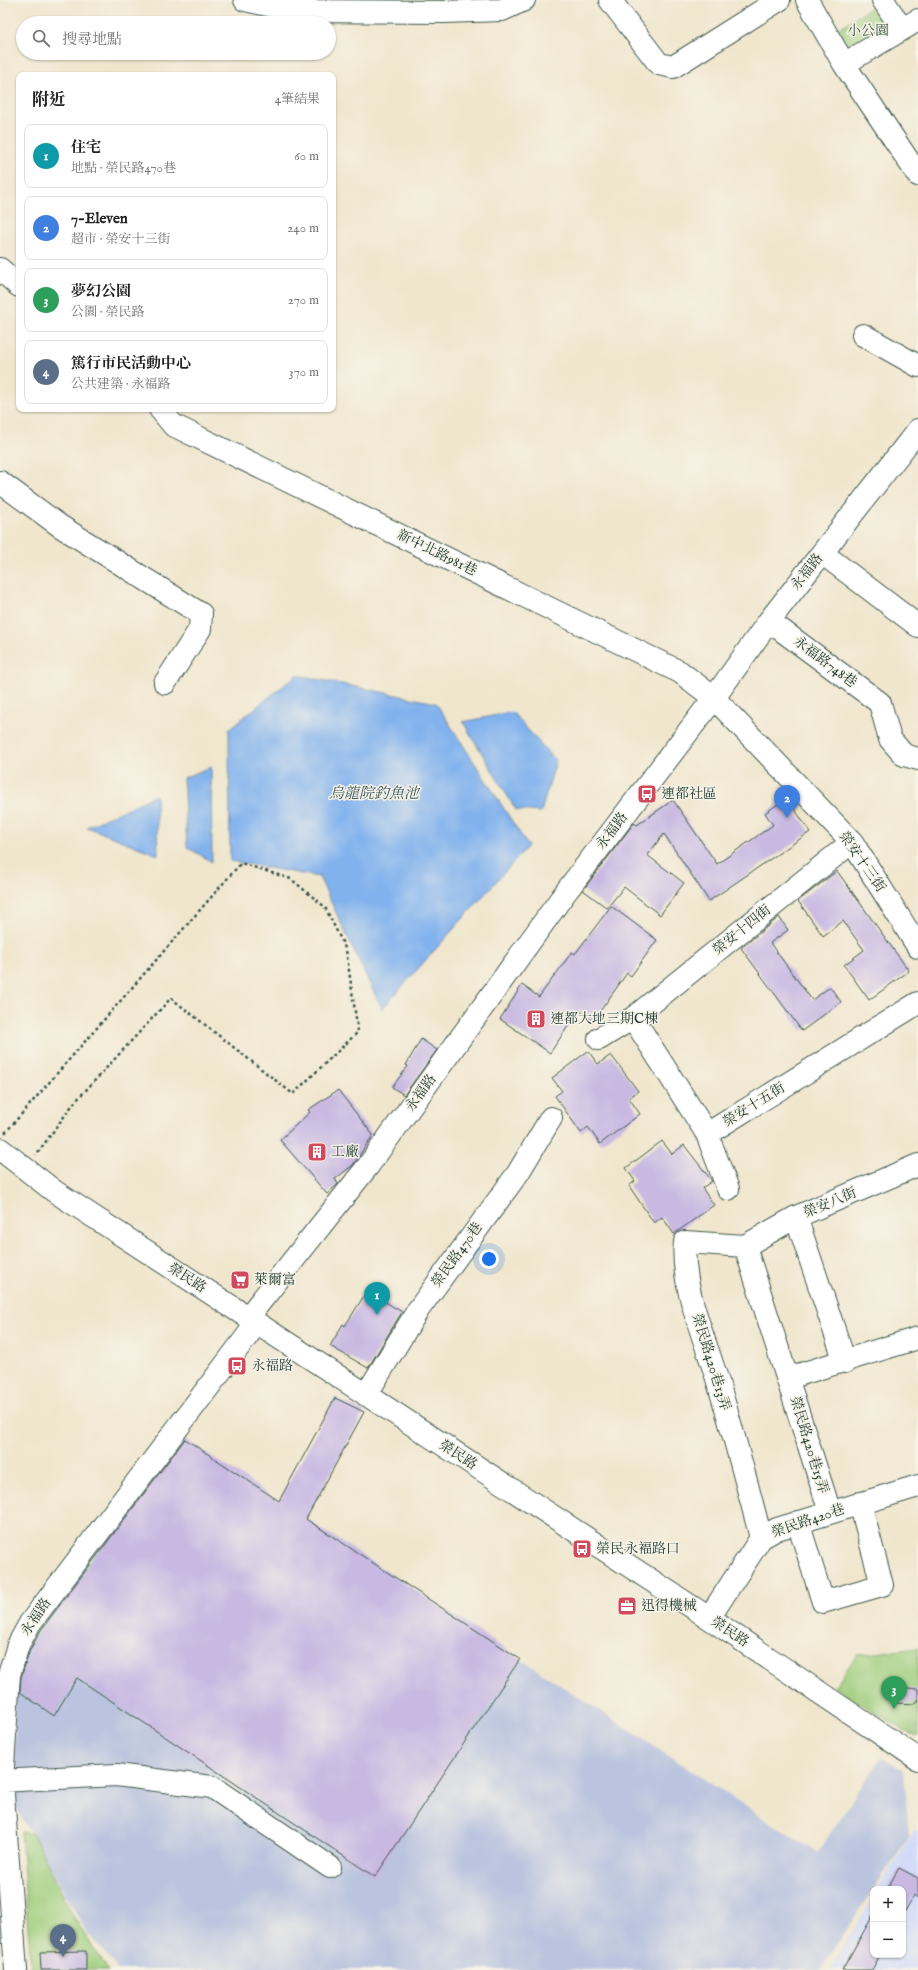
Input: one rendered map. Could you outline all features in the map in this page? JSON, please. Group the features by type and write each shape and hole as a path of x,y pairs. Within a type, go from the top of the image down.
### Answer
{"street":[{"path":"245,0 295,12 444,12 502,10 524,0"},
{"path":"610,0 659,64 673,67 779,0"},
{"path":"807,0 844,64 918,175"},
{"path":"844,64 910,24 883,0"},
{"path":"0,269 16,283"},
{"path":"863,335 918,366"},
{"name":"新中北路981巷","path":"162,412 173,425 680,672 714,698"},
{"name":"永福路","path":"11,1970 1,1781 9,1675 18,1645 30,1623 257,1323 249,1316 368,1166 565,893 714,698 769,621 918,430"},
{"path":"0,482 60,526 201,614 200,629 165,682"},
{"path":"822,553 918,626"},
{"name":"永福路748巷","path":"769,621 880,703 890,739 904,755 918,759"},
{"name":"榮安十三街","path":"714,698 852,842 918,947"},
{"name":"榮安十四街","path":"599,1039 633,1018 852,842"},
{"name":"榮安十五街","path":"633,1018 707,1134 918,1003"},
{"name":"榮民路470巷","path":"366,1395 418,1310 518,1173 551,1118"},
{"path":"707,1134 728,1189"},
{"name":"榮民路","path":"0,1149 54,1191 709,1618 918,1759"},
{"name":"榮安八街","path":"745,1246 796,1217 918,1165"},
{"path":"796,1217 845,1362"},
{"name":"榮民路420巷13弄","path":"745,1246 685,1242 683,1256 690,1292 720,1388 761,1538"},
{"name":"榮民路420巷15弄","path":"745,1246 830,1512"},
{"path":"788,1378 845,1362 918,1338"},
{"name":"榮民路420巷","path":"709,1618 761,1538 777,1529 910,1488"},
{"path":"798,1522 823,1602 882,1585 860,1503"},
{"path":"1,1781 116,1775 212,1787 330,1867"}],"path":[{"path":"0,1139 241,863 291,879 325,907 346,950 358,1032 293,1094 170,998 74,1103 34,1157"}],"shaded area":[{"path":"181,1437 817,1853 882,1757 904,1771 909,1836 876,1886 870,1886 870,1895 820,1970 117,1970 112,1961 87,1933 16,1807 14,1688 23,1651"},
{"path":"914,1830 918,1830 918,1970 829,1970 870,1903 870,1958 906,1958 906,1886 880,1886"}],"green space":[{"name":"小公園","path":"878,3 897,36 849,65 830,34"},
{"path":"918,1648 918,1736 906,1732 834,1687 857,1655"},
{"path":"21,1832 33,1834 73,1916 108,1970 31,1970"}],"water":[{"name":"烏龍院釣魚池","path":"297,675 436,703 528,846 382,1009 319,877 230,861 229,729"},
{"path":"512,712 556,761 541,812 516,810 463,722"},
{"path":"211,767 212,862 187,847 183,778"},
{"path":"156,795 158,855 87,827"}],"building":[{"path":"787,798 810,832 709,901 664,834 647,855 684,883 660,915 624,887 607,908 583,890 634,823 637,825 673,800 717,864 773,825 765,813"},
{"path":"837,871 909,971 869,1000 844,965 864,950 843,921 823,936 798,901"},
{"path":"611,906 657,940 631,976 627,973 593,1021 579,1010 550,1053 500,1019 522,985 539,997 572,952 575,954"},
{"path":"779,917 788,930 770,943 812,1000 830,987 841,1002 802,1031 741,948"},
{"path":"421,1039 437,1050 404,1095 392,1087 408,1066 406,1065"},
{"path":"588,1051 598,1064 611,1055 638,1091 629,1098 640,1114 600,1144 588,1127 581,1133 555,1096 562,1091 552,1078"},
{"path":"338,1090 373,1135 353,1165 335,1179 338,1184 327,1194 280,1140 310,1112 308,1110"},
{"path":"662,1141 672,1154 684,1145 712,1181 702,1188 714,1205 674,1234 662,1217 654,1223 629,1186 635,1181 626,1168"},
{"path":"367,1291 402,1312 368,1368 330,1346 343,1324 345,1326"},
{"path":"335,1398 364,1412 306,1519 520,1659 375,1877 77,1678 54,1716 20,1692 21,1677 30,1650 41,1630 185,1439 279,1501"},
{"path":"907,1688 918,1689 918,1702 915,1702 914,1704 896,1703 897,1690 906,1691"},
{"path":"899,1868 918,1878 918,1898 914,1895 906,1910 906,1886 889,1886"},
{"path":"870,1920 870,1958 878,1958 872,1970 842,1970"},
{"path":"86,1951 86,1970 41,1970 40,1952"}],"place":[{"name":"連都社區","path":"647,794"},
{"name":"7-Eleven","path":"787,818"},
{"name":"連都大地三期C棟","path":"536,1019"},
{"name":"工廠","path":"317,1152"},
{"name":"萊爾富","path":"240,1280"},
{"name":"住宅","path":"377,1315"},
{"name":"永福路","path":"237,1366"},
{"name":"榮民永褔路口","path":"582,1549"},
{"name":"迅得機械","path":"627,1606"},
{"name":"夢幻公園","path":"894,1709"},
{"name":"篤行市民活動中心","path":"63,1957"}]}
